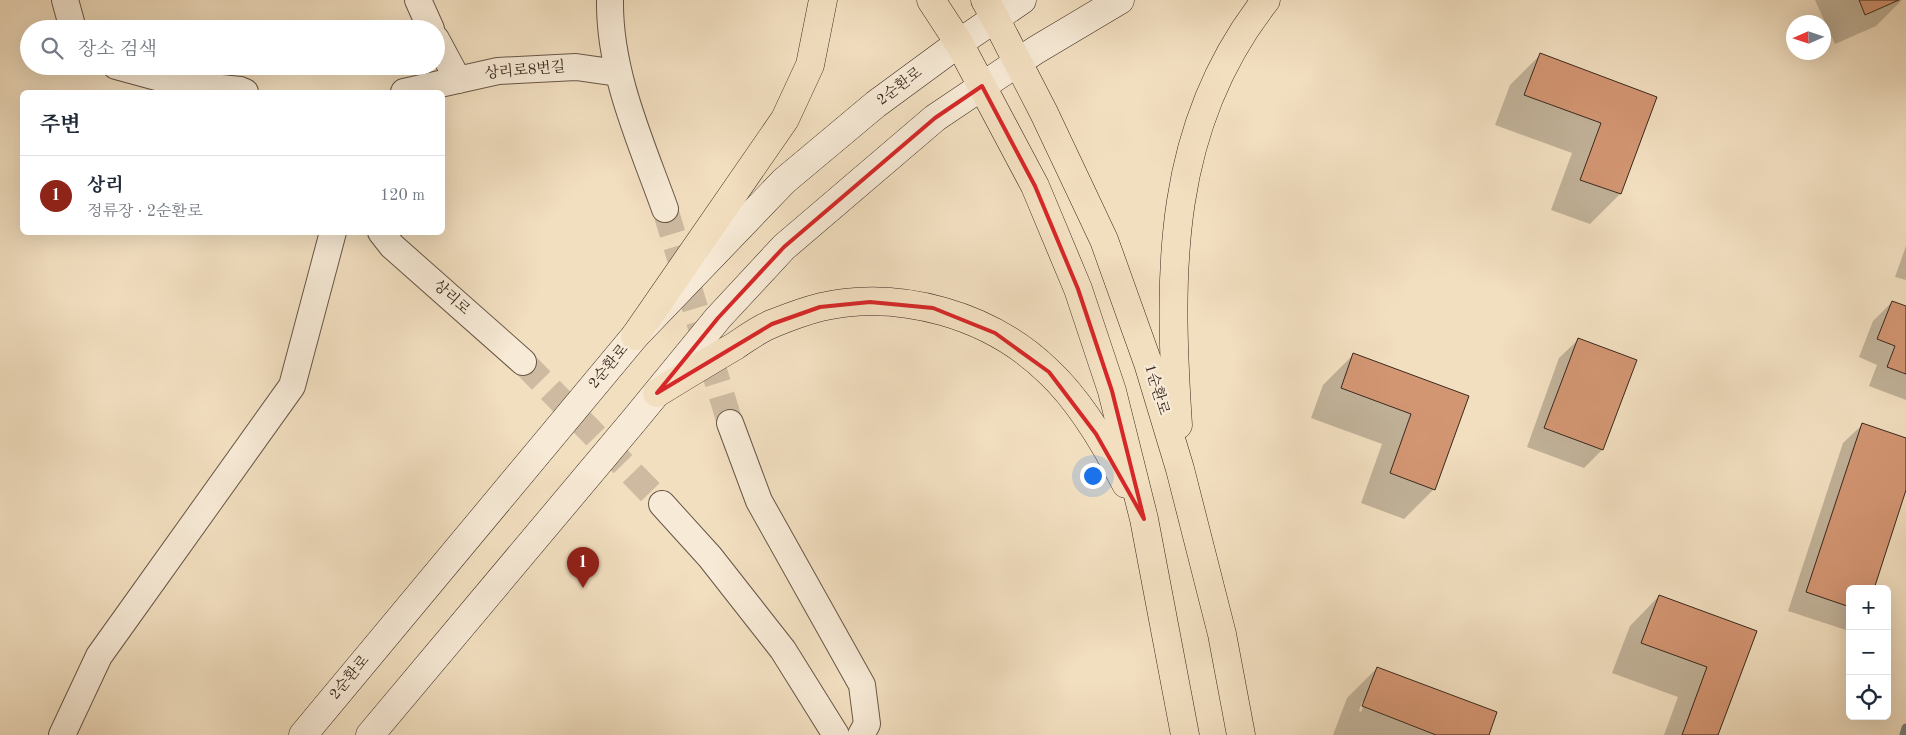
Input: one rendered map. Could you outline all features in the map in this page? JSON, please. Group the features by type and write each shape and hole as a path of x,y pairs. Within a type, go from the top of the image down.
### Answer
{"main road":[{"path":"635,336 785,119 810,66 823,0"},
{"path":"931,0 959,43 1035,186 1078,289 1112,391 1144,519 1185,735"},
{"path":"1180,469 1172,305 1174,249 1178,211 1198,126 1211,92 1231,54 1266,0"},
{"name":"1순환로","path":"990,9 1018,62 1104,240 1148,363 1180,469 1222,634 1241,735"},
{"path":"657,393 772,324 820,307 870,302 933,308 960,317 995,334 1022,349 1050,372 1071,397 1096,434 1121,474 1144,519"}],"street":[{"path":"65,0 71,20"},
{"path":"418,0 427,20"},
{"path":"610,0 610,21 618,73 665,209"},
{"path":"959,43 990,9 1022,0"},
{"path":"370,735 718,318 784,247 934,118 1018,62 1120,0"},
{"name":"2순환로","path":"303,735 635,336 784,181 876,104 959,43"},
{"path":"445,56 458,80"},
{"name":"상리로8번길","path":"413,90 498,71 576,67 618,73"},
{"path":"149,75 182,84 240,90"},
{"path":"62,735 99,656 292,386 332,235"},
{"name":"상리로","path":"383,235 392,246 523,362"},
{"path":"730,423 759,500 862,685 867,724 861,735"},
{"path":"662,504 710,557 782,650 836,735"}],"highlighted area":[{"path":"982,86 1035,186 1078,289 1112,391 1144,519 1096,434 1049,372 995,333 933,308 870,302 820,307 772,324 657,393 718,318 784,247 935,118"}],"building":[{"path":"1859,0 1899,0 1865,15"},
{"path":"1540,53 1657,97 1621,194 1580,180 1601,123 1524,95"},
{"path":"1892,301 1906,306 1906,374 1887,367 1895,346 1877,339"},
{"path":"1578,338 1637,360 1603,450 1544,428"},
{"path":"1353,353 1469,396 1435,490 1390,473 1411,414 1341,388"},
{"path":"1862,423 1906,438 1906,490 1875,585 1846,585 1846,606 1806,592"},
{"path":"1659,595 1757,631 1718,735 1682,735 1707,667 1641,643"},
{"path":"1377,667 1497,712 1489,735 1436,735 1362,706"}],"waterway":[{"path":"1904,735 1906,728"}],"tunnel":[{"path":"665,209 730,423"},
{"path":"523,362 662,504"}],"place":[{"name":"상리","path":"583,588"}]}
